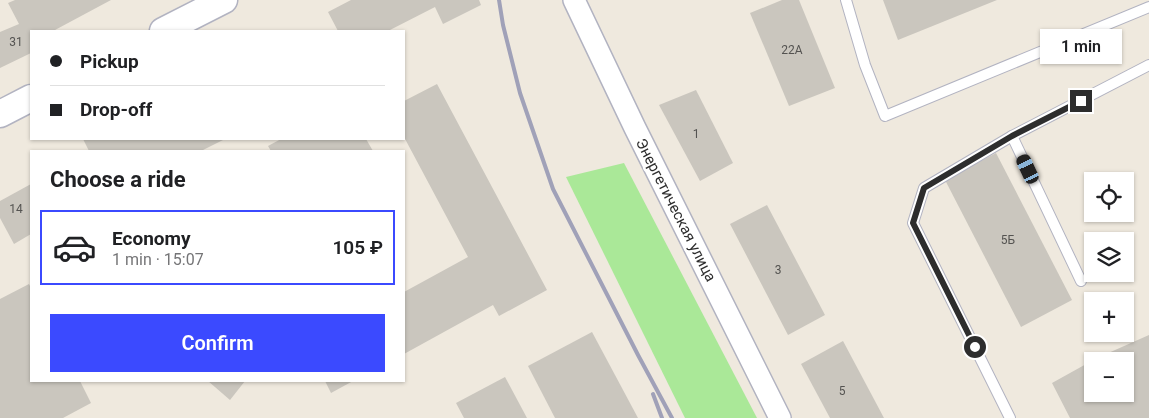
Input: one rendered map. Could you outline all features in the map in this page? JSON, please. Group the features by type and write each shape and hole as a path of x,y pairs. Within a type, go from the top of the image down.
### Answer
{"street":[{"path":"165,30 224,0"},
{"name":"Энергетическая улица","path":"574,0 634,128 780,418"},
{"path":"0,114 30,99"}],"lane":[{"path":"846,0 865,65 885,116 1149,7"},
{"path":"1010,418 913,223 924,188 1012,136 1149,65"},
{"path":"1012,136 1081,281"}],"green space":[{"path":"624,163 757,418 685,418 566,177"}],"building":[{"path":"15,0 111,0 55,30 30,30 30,53 0,68 0,32 19,24 8,3"},
{"path":"351,0 479,0 481,5 443,24 435,7 390,30 337,30 328,12"},
{"path":"782,0 799,0 835,88 789,106 750,13"},
{"path":"883,0 997,0 898,40"},
{"path":"437,84 547,290 499,316 493,305 405,353 405,291 468,257 405,139 405,100"},
{"path":"696,90 733,163 700,181 659,105"},
{"path":"84,140 223,140 203,150 88,150"},
{"path":"279,140 367,140 372,150 270,150 268,146"},
{"path":"996,153 1072,300 1021,327 945,180"},
{"path":"30,185 30,235 14,244 0,218 0,201"},
{"path":"767,205 825,315 788,335 730,224"},
{"path":"29,284 30,286 30,382 80,382 91,403 63,418 0,418 0,299"},
{"path":"592,332 638,418 555,418 528,366"},
{"path":"1149,335 1149,418 1070,418 1052,383 1084,365 1084,402 1134,402 1134,352 1111,352"},
{"path":"843,341 884,418 830,418 801,364"},
{"path":"505,377 527,418 464,418 456,403"},
{"path":"209,382 244,382 230,400"},
{"path":"326,382 351,382 331,393"}],"railway":[{"path":"499,0 503,25 520,93 553,189 672,418"},
{"path":"653,394 662,418"}],"route":[{"path":"975,347 913,223 924,188 1012,136 1081,101"}]}
